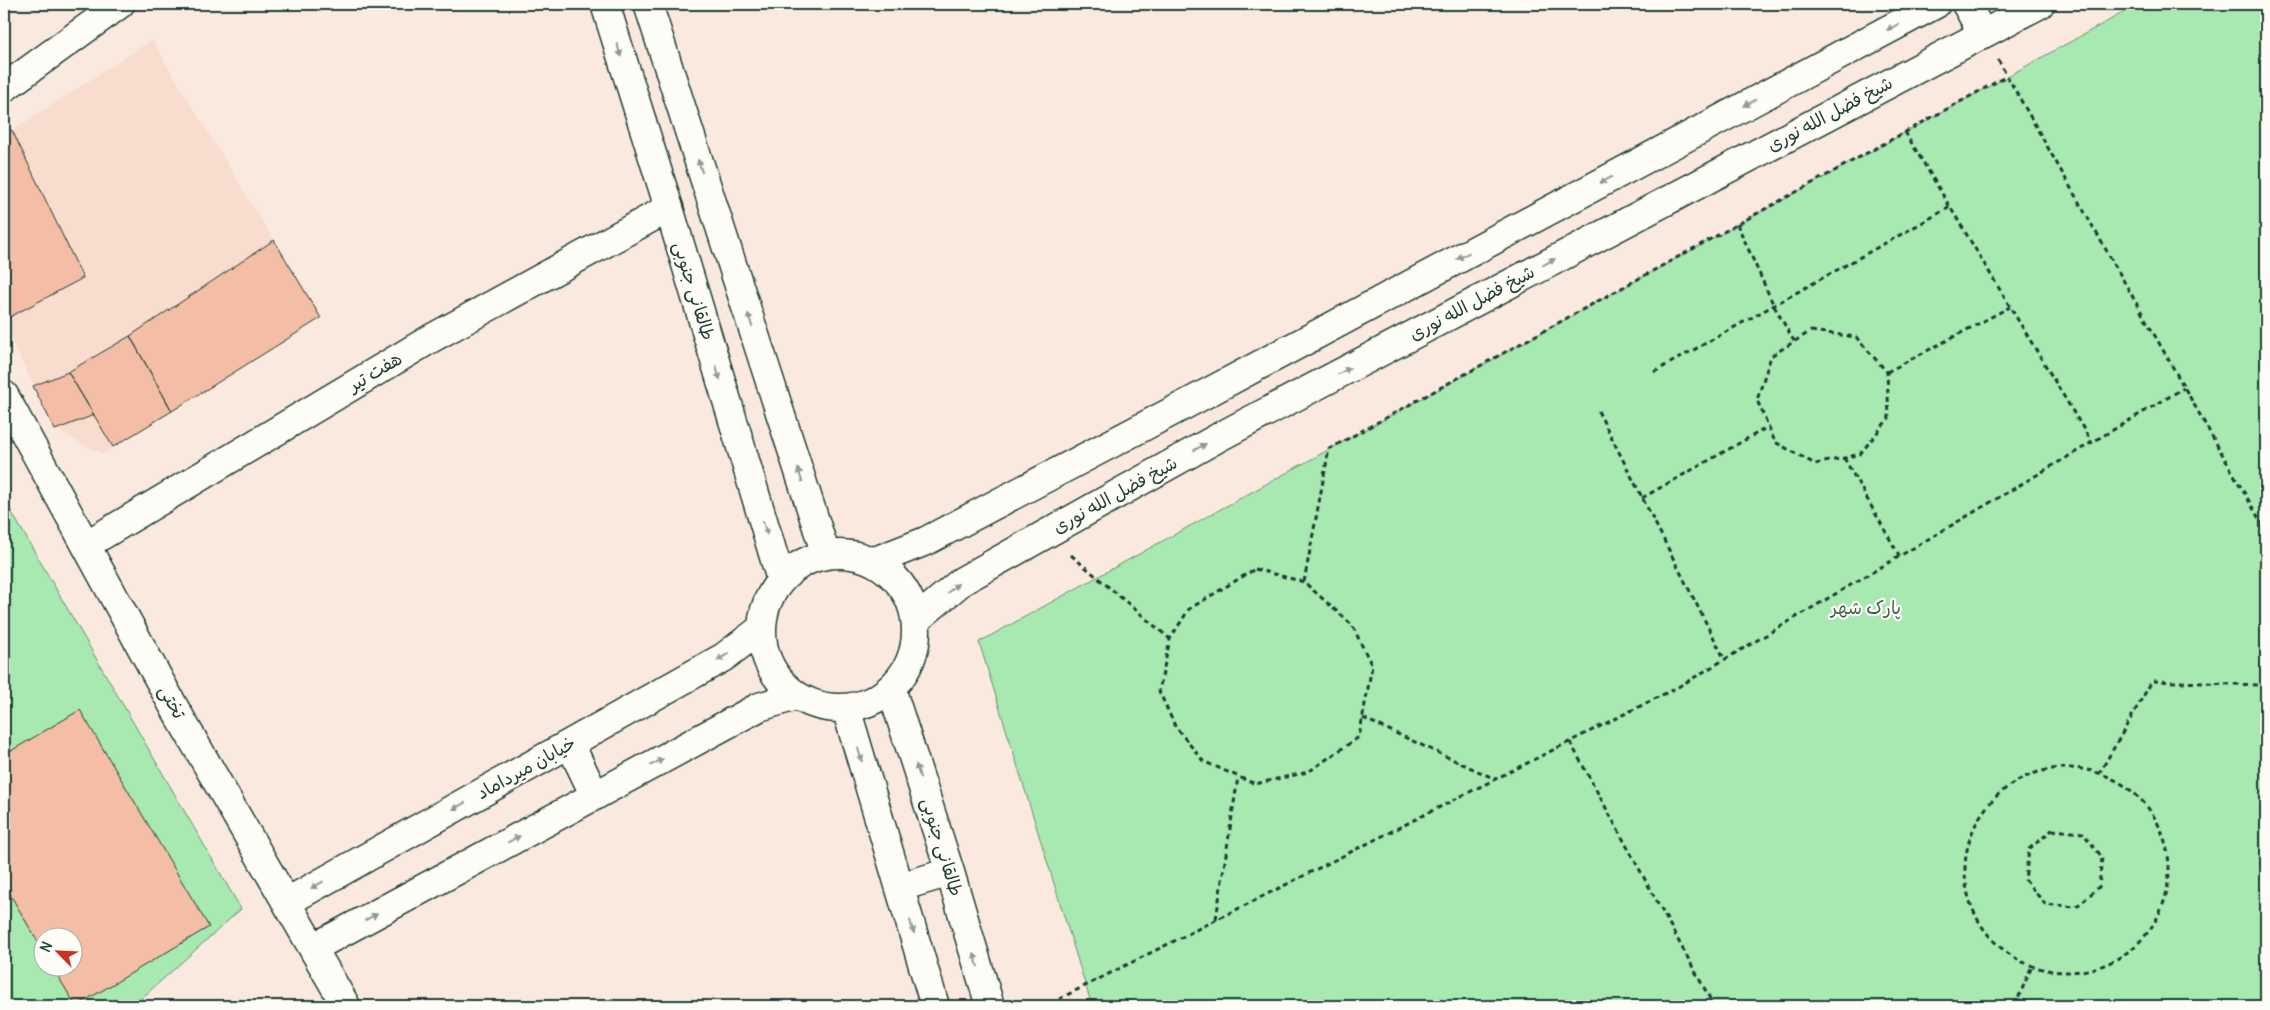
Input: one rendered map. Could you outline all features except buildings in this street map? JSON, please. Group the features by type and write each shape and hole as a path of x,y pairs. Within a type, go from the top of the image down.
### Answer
{"street":[{"path":"4,88 120,4"},
{"name":"طالقانی جنوبی","path":"604,4 669,208 781,580"},
{"path":"648,4 826,555"},
{"path":"874,561 926,541 1936,4"},
{"path":"1966,4 1983,34"},
{"name":"شیخ فضل الله نوری","path":"916,620 962,580 1221,436 2040,4"},
{"name":"هفت تیر","path":"86,545 432,338 669,208"},
{"name":"تختی","path":"4,395 174,707 346,1006"},
{"path":"851,554 874,561 894,576 909,596 916,620 916,645 907,669 892,688 870,702 846,708 820,706 796,696 777,678 765,654 762,628 767,603 781,580 801,563 826,555 851,554"},
{"name":"خیابان میرداماد","path":"287,902 724,657 762,628"},
{"name":"طالقانی جنوبی","path":"892,688 990,1006"},
{"path":"313,948 759,707 796,696"},
{"path":"846,708 935,1006"},
{"path":"570,744 595,796"},
{"path":"900,887 950,872"}],"path":[{"path":"1983,34 2266,531"},
{"path":"1304,582 1329,449 2007,76"},
{"path":"1905,132 2092,443"},
{"path":"1654,372 1950,207"},
{"path":"1738,224 1774,306 1794,342"},
{"path":"1887,372 2010,307"},
{"path":"1811,331 1856,337 1887,372 1889,418 1860,454 1844,458 1815,464 1775,442 1757,400 1772,356 1811,331"},
{"path":"1059,998 1678,687 2184,388"},
{"path":"1598,411 1725,660"},
{"path":"1642,498 1768,427"},
{"path":"1844,458 1900,556"},
{"path":"1059,526 1072,557 1170,639"},
{"path":"1255,568 1304,582 1352,625 1372,666 1359,737 1308,772 1255,784 1203,761 1174,726 1159,691 1170,639 1189,609 1255,568"},
{"path":"2099,774 2152,681 2259,685 2266,681"},
{"path":"1362,718 1496,779"},
{"path":"1570,742 1714,1006"},
{"path":"2079,766 2099,774 2126,784 2158,820 2171,869 2160,917 2127,955 2081,973 2031,968 1990,940 1966,896 1966,846 1989,802 2030,773 2079,766"},
{"path":"1216,919 1238,777"},
{"path":"2052,830 2083,833 2102,857 2099,887 2076,907 2045,904 2025,880 2028,850 2052,830"},
{"path":"2015,1006 2031,968"}],"shaded area":[{"path":"152,40 321,318 103,454 55,430 4,325 4,136"}],"green space":[{"name":"پارک شهر","path":"2139,4 2266,4 2266,1006 1092,1006 979,642"},
{"path":"4,499 241,909 133,1006 4,1006"}]}
